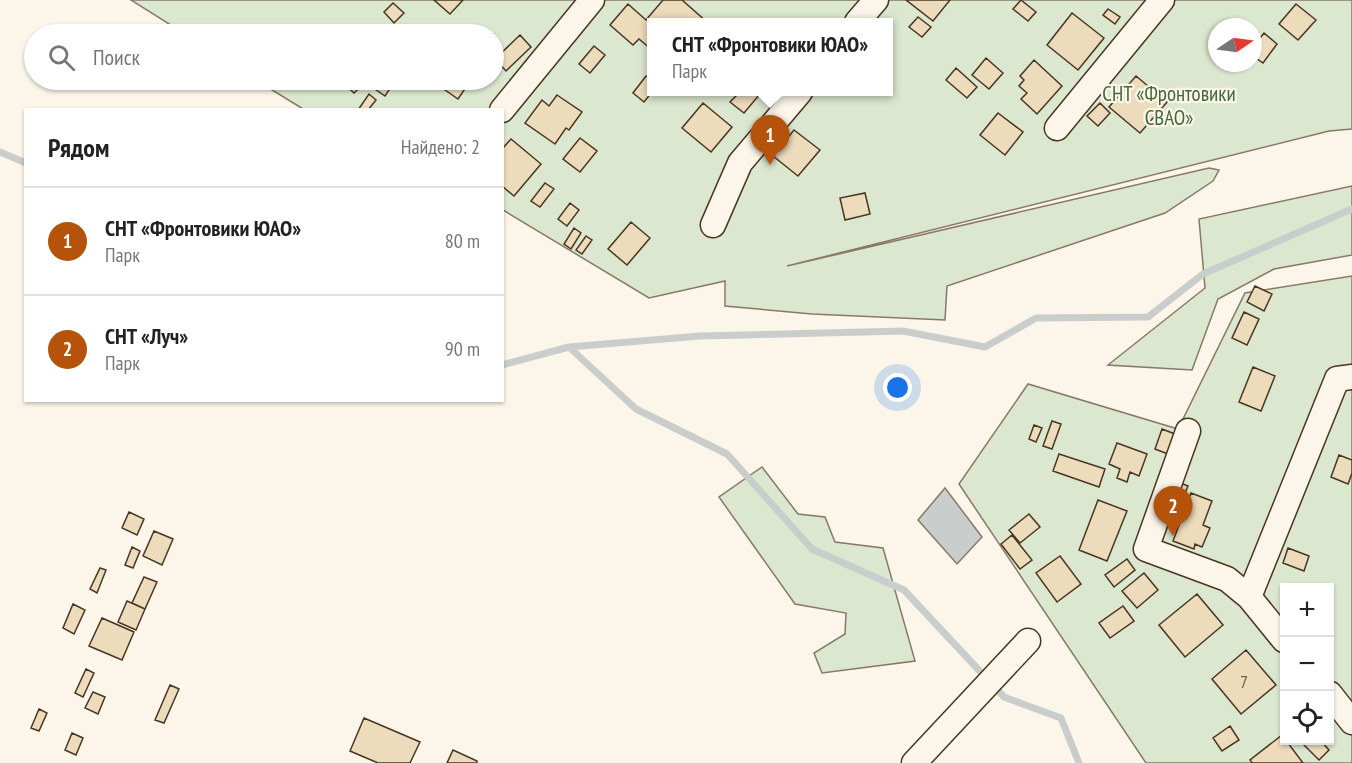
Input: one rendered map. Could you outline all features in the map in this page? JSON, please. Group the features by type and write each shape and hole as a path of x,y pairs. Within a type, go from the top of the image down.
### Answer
{"street":[{"path":"504,108 592,0"},
{"path":"860,18 876,0"},
{"path":"1057,129 1162,0"},
{"path":"713,225 740,163 797,96"},
{"path":"1249,597 1337,379 1352,377"},
{"path":"1188,431 1146,549 1227,579 1249,597 1282,637"},
{"path":"914,763 1028,641"},
{"path":"1334,700 1352,722"}],"green space":[{"name":"СНТ «Фронтовики СВАО»","path":"131,0 1352,0 1352,129 1329,131 787,266 1209,168 1219,170 1213,181 1165,213 947,286 945,320 812,314 725,306 725,281 649,298 504,211 504,108 301,108 272,90 504,90 504,24 169,24"},
{"path":"1352,186 1352,255 1274,269 1218,299 1192,370 1108,365 1205,288 1199,219"},
{"path":"1352,276 1352,763 1146,763 959,484 1028,384 1178,429 1245,293"},
{"path":"762,467 798,514 825,517 835,542 883,548 915,661 822,673 814,653 845,634 846,613 795,604 719,497"}],"shaded area":[{"path":"945,488 982,537 957,564 918,520"}],"building":[{"path":"434,0 463,0 450,14"},
{"path":"663,0 682,0 702,18 648,18"},
{"path":"906,0 950,0 933,21"},
{"path":"1021,0 1036,12 1028,21 1013,9"},
{"path":"393,3 404,13 394,23 384,12"},
{"path":"628,4 646,20 647,46 639,39 633,45 610,25"},
{"path":"1296,4 1316,20 1298,40 1279,24"},
{"path":"1108,9 1120,17 1115,24 1103,15"},
{"path":"1072,13 1104,38 1078,70 1047,45"},
{"path":"918,17 931,27 922,37 909,27"},
{"path":"1264,33 1277,44 1263,63 1262,62 1262,36"},
{"path":"520,35 531,47 506,71 504,50"},
{"path":"594,46 605,55 590,73 579,64"},
{"path":"986,58 1003,73 989,89 972,75"},
{"path":"1034,60 1062,86 1037,114 1021,99 1027,93 1019,86 1024,80 1020,76"},
{"path":"956,68 977,87 967,98 946,80"},
{"path":"1136,76 1167,102 1140,133 1109,107"},
{"path":"647,77 649,96 644,102 633,93"},
{"path":"376,90 389,90 385,96"},
{"path":"445,90 464,90 458,99"},
{"path":"369,94 376,100 370,108 359,108"},
{"path":"557,95 582,112 569,130 566,128 555,144 525,123 542,100 549,106"},
{"path":"736,96 758,96 744,113 730,102"},
{"path":"703,103 732,127 711,152 682,128"},
{"path":"1100,103 1110,113 1098,126 1087,116"},
{"path":"998,113 1023,132 1005,155 980,135"},
{"path":"794,130 820,150 798,176 773,156"},
{"path":"580,138 597,151 580,172 563,159"},
{"path":"511,139 541,164 514,196 504,188 504,147"},
{"path":"545,183 554,189 540,207 531,201"},
{"path":"865,193 870,214 845,220 840,198"},
{"path":"570,203 579,210 567,226 558,219"},
{"path":"631,222 650,238 627,265 608,249"},
{"path":"574,228 581,233 571,249 564,244"},
{"path":"586,236 592,240 582,254 576,250"},
{"path":"1255,286 1272,294 1264,311 1247,302"},
{"path":"1244,312 1259,319 1247,345 1232,338"},
{"path":"1253,367 1275,376 1261,411 1239,402"},
{"path":"1052,421 1061,424 1052,449 1043,446"},
{"path":"1034,425 1042,428 1036,442 1029,439"},
{"path":"1162,429 1175,434 1168,454 1155,449"},
{"path":"1117,443 1147,454 1139,476 1130,472 1127,482 1117,478 1120,469 1109,464"},
{"path":"1059,454 1105,469 1099,487 1053,471"},
{"path":"1339,455 1352,460 1352,473 1348,484 1331,477"},
{"path":"1180,483 1188,486 1180,505 1172,502"},
{"path":"1191,493 1212,501 1203,525 1210,528 1202,547 1195,544 1194,549 1173,541"},
{"path":"1098,500 1127,511 1107,561 1079,550"},
{"path":"129,512 144,519 137,535 122,528"},
{"path":"1029,514 1040,527 1020,543 1009,530"},
{"path":"154,531 173,539 162,565 143,556"},
{"path":"1012,535 1032,560 1020,569 1001,544"},
{"path":"132,547 140,551 133,568 125,565"},
{"path":"1288,548 1309,556 1304,571 1283,563"},
{"path":"1060,556 1081,584 1057,602 1036,573"},
{"path":"1127,559 1135,570 1114,587 1105,575"},
{"path":"100,568 106,570 97,593 90,589"},
{"path":"1144,573 1158,590 1137,608 1122,591"},
{"path":"144,577 157,582 145,609 132,603"},
{"path":"1197,594 1223,625 1185,657 1159,625"},
{"path":"127,601 145,609 136,630 118,622"},
{"path":"73,604 85,610 74,634 63,628"},
{"path":"1123,606 1134,621 1110,638 1099,623"},
{"path":"102,618 134,632 122,660 89,646"},
{"path":"1246,650 1276,685 1241,714 1212,679"},
{"path":"86,669 94,673 83,697 75,693"},
{"path":"170,685 179,689 164,723 155,720"},
{"path":"93,692 105,697 98,714 85,708"},
{"path":"39,709 47,713 39,731 31,728"},
{"path":"364,718 420,742 410,763 378,763 350,751"},
{"path":"1230,726 1239,740 1222,751 1213,738"},
{"path":"72,733 83,738 76,755 65,750"},
{"path":"1280,737 1280,745 1290,745 1303,763 1252,763 1250,760"},
{"path":"1304,745 1324,745 1329,750 1319,760"},
{"path":"453,750 477,761 477,763 447,763"}],"waterway":[{"path":"0,152 24,162"},
{"path":"504,364 569,347 700,336 903,331 985,347 1036,318 1148,317 1203,274 1352,209"},
{"path":"569,347 636,409 727,454 812,549 904,590 1004,697 1061,718 1079,763"}],"place":[{"name":"СНТ «Фронтовики ЮАО»","path":"770,165"},
{"name":"СНТ «Луч»","path":"1173,536"}]}
